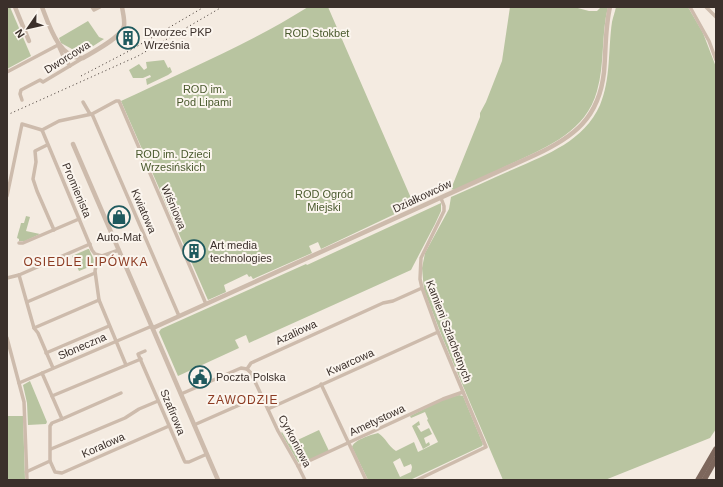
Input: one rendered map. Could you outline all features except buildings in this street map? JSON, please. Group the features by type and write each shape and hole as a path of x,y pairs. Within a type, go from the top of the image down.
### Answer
{"main road":[{"path":"698,480 716,449"},
{"path":"704,480 716,459"}],"street":[{"path":"15,7 29,41"},
{"path":"42,7 63,56 70,66"},
{"path":"92,7 94,10 100,7"},
{"name":"Dworcowa","path":"22,100 20,94 21,90 40,80 43,82 83,58 122,31 124,25 122,7"},
{"name":"Działkowców","path":"152,327 180,316 441,198 555,145 571,134 583,123 594,106 601,89 604,73 607,25 610,7"},
{"path":"690,7 706,36 716,60"},
{"path":"706,7 716,17"},
{"path":"58,44 72,55 83,58"},
{"path":"7,72 58,44"},
{"name":"Wiśniowa","path":"91,114 116,101 119,102 206,304"},
{"name":"Kwiatowa","path":"83,102 91,114 180,316"},
{"path":"7,196 22,124 42,130 59,121 91,114"},
{"name":"Promienista","path":"42,130 92,250 98,256"},
{"path":"74,144 218,480"},
{"path":"47,145 35,151 36,162 33,176 37,190 54,230"},
{"name":"Kamieni Szlachetnych","path":"417,480 486,447 438,332 422,288 420,278 421,258 442,216 444,206 441,198"},
{"path":"20,243 79,219"},
{"path":"7,278 20,275 90,244"},
{"path":"119,250 105,256 98,256 95,273 99,300 126,365"},
{"path":"27,302 95,273"},
{"path":"20,275 34,328 38,333 53,368"},
{"name":"Azaliowa","path":"181,394 241,368 247,369 251,363 324,329 383,303 393,301 422,288"},
{"path":"34,328 99,300"},
{"path":"46,353 109,326"},
{"name":"Słoneczna","path":"19,383 152,327"},
{"name":"Kwarcowa","path":"268,408 438,332"},
{"path":"7,338 24,402 27,480"},
{"path":"52,396 141,359 138,354 145,351"},
{"name":"Szafirowa","path":"141,359 185,462 189,462 207,454"},
{"name":"Cyrkoniowa","path":"247,369 251,373 278,431 305,480"},
{"path":"42,373 62,419"},
{"path":"322,384 348,444 366,480"},
{"name":"Ametystowa","path":"298,466 463,392"},
{"path":"26,472 50,461 50,426 52,423 121,394"},
{"path":"194,425 262,395"},
{"path":"51,449 125,418 139,409 158,401"},
{"name":"Koralowa","path":"50,461 57,474 62,473 169,426"}],"green space":[{"path":"7,7 10,7 31,56 7,69"},
{"path":"308,7 328,7 414,205 321,249 318,242 309,246 312,253 253,279 247,274 224,285 226,292 208,300 121,101 240,45"},
{"path":"510,7 574,7 589,11 597,11 601,7 608,7 604,28 601,70 597,91 592,105 584,117 565,136 541,150 454,190 451,189 502,61"},
{"path":"616,7 688,7 703,33 716,67 716,429 710,438 605,480 503,480 443,339 424,290 422,268 425,253 449,209 451,197 552,152 575,137 585,128 600,105 604,95 609,64 612,22"},
{"path":"88,21 99,37 104,39 81,54 61,43 59,38"},
{"path":"164,60 172,72 147,85 146,79 151,77 150,75 143,78 133,78 129,70 139,64 144,70 147,68 146,62"},
{"path":"441,203 441,211 411,270 249,343 246,335 235,340 239,348 178,376 159,332 161,329 306,264 307,265"},
{"path":"26,216 30,217 26,231 40,234 25,241 19,241 17,238 21,223 24,223"},
{"path":"88,249 95,262 94,265 79,271 72,256"},
{"path":"30,381 47,422 46,424 28,425 27,403 23,385"},
{"path":"459,395 463,396 483,444 482,446 410,480 368,480 352,447 353,444 363,438 378,433 396,451 414,442 418,452 438,442 427,420 428,419 425,412 411,418 410,416 442,400","holes":["400,458 404,467 411,464 411,472 400,477 393,462"]},
{"path":"7,416 23,416 25,480 7,480"},
{"path":"419,421 420,425 417,426 421,432 429,428 432,434 424,438 426,444 429,442 430,445 423,449 412,426"},
{"path":"319,430 329,451 302,463 298,462 281,433 282,432 289,444"}],"railway":[{"path":"81,76 129,51 204,7"},
{"path":"7,115 138,56 222,7"}],"place":[{"name":"Dworzec PKP Września","path":"128,38"},
{"name":"Auto-Mat","path":"119,217"},
{"name":"Art media technologies","path":"194,251"},
{"name":"Poczta Polska","path":"200,377"}],"district":[{"name":"OSIEDLE LIPÓWKA","path":"86,262"},
{"name":"ZAWODZIE","path":"243,400"}],"park label":[{"name":"ROD Stokbet","path":"317,33"},
{"name":"ROD im. Pod Lipami","path":"204,95"},
{"name":"ROD im. Dzieci Wrzesińskich","path":"173,160"},
{"name":"ROD Ogród Miejski","path":"324,200"}]}
